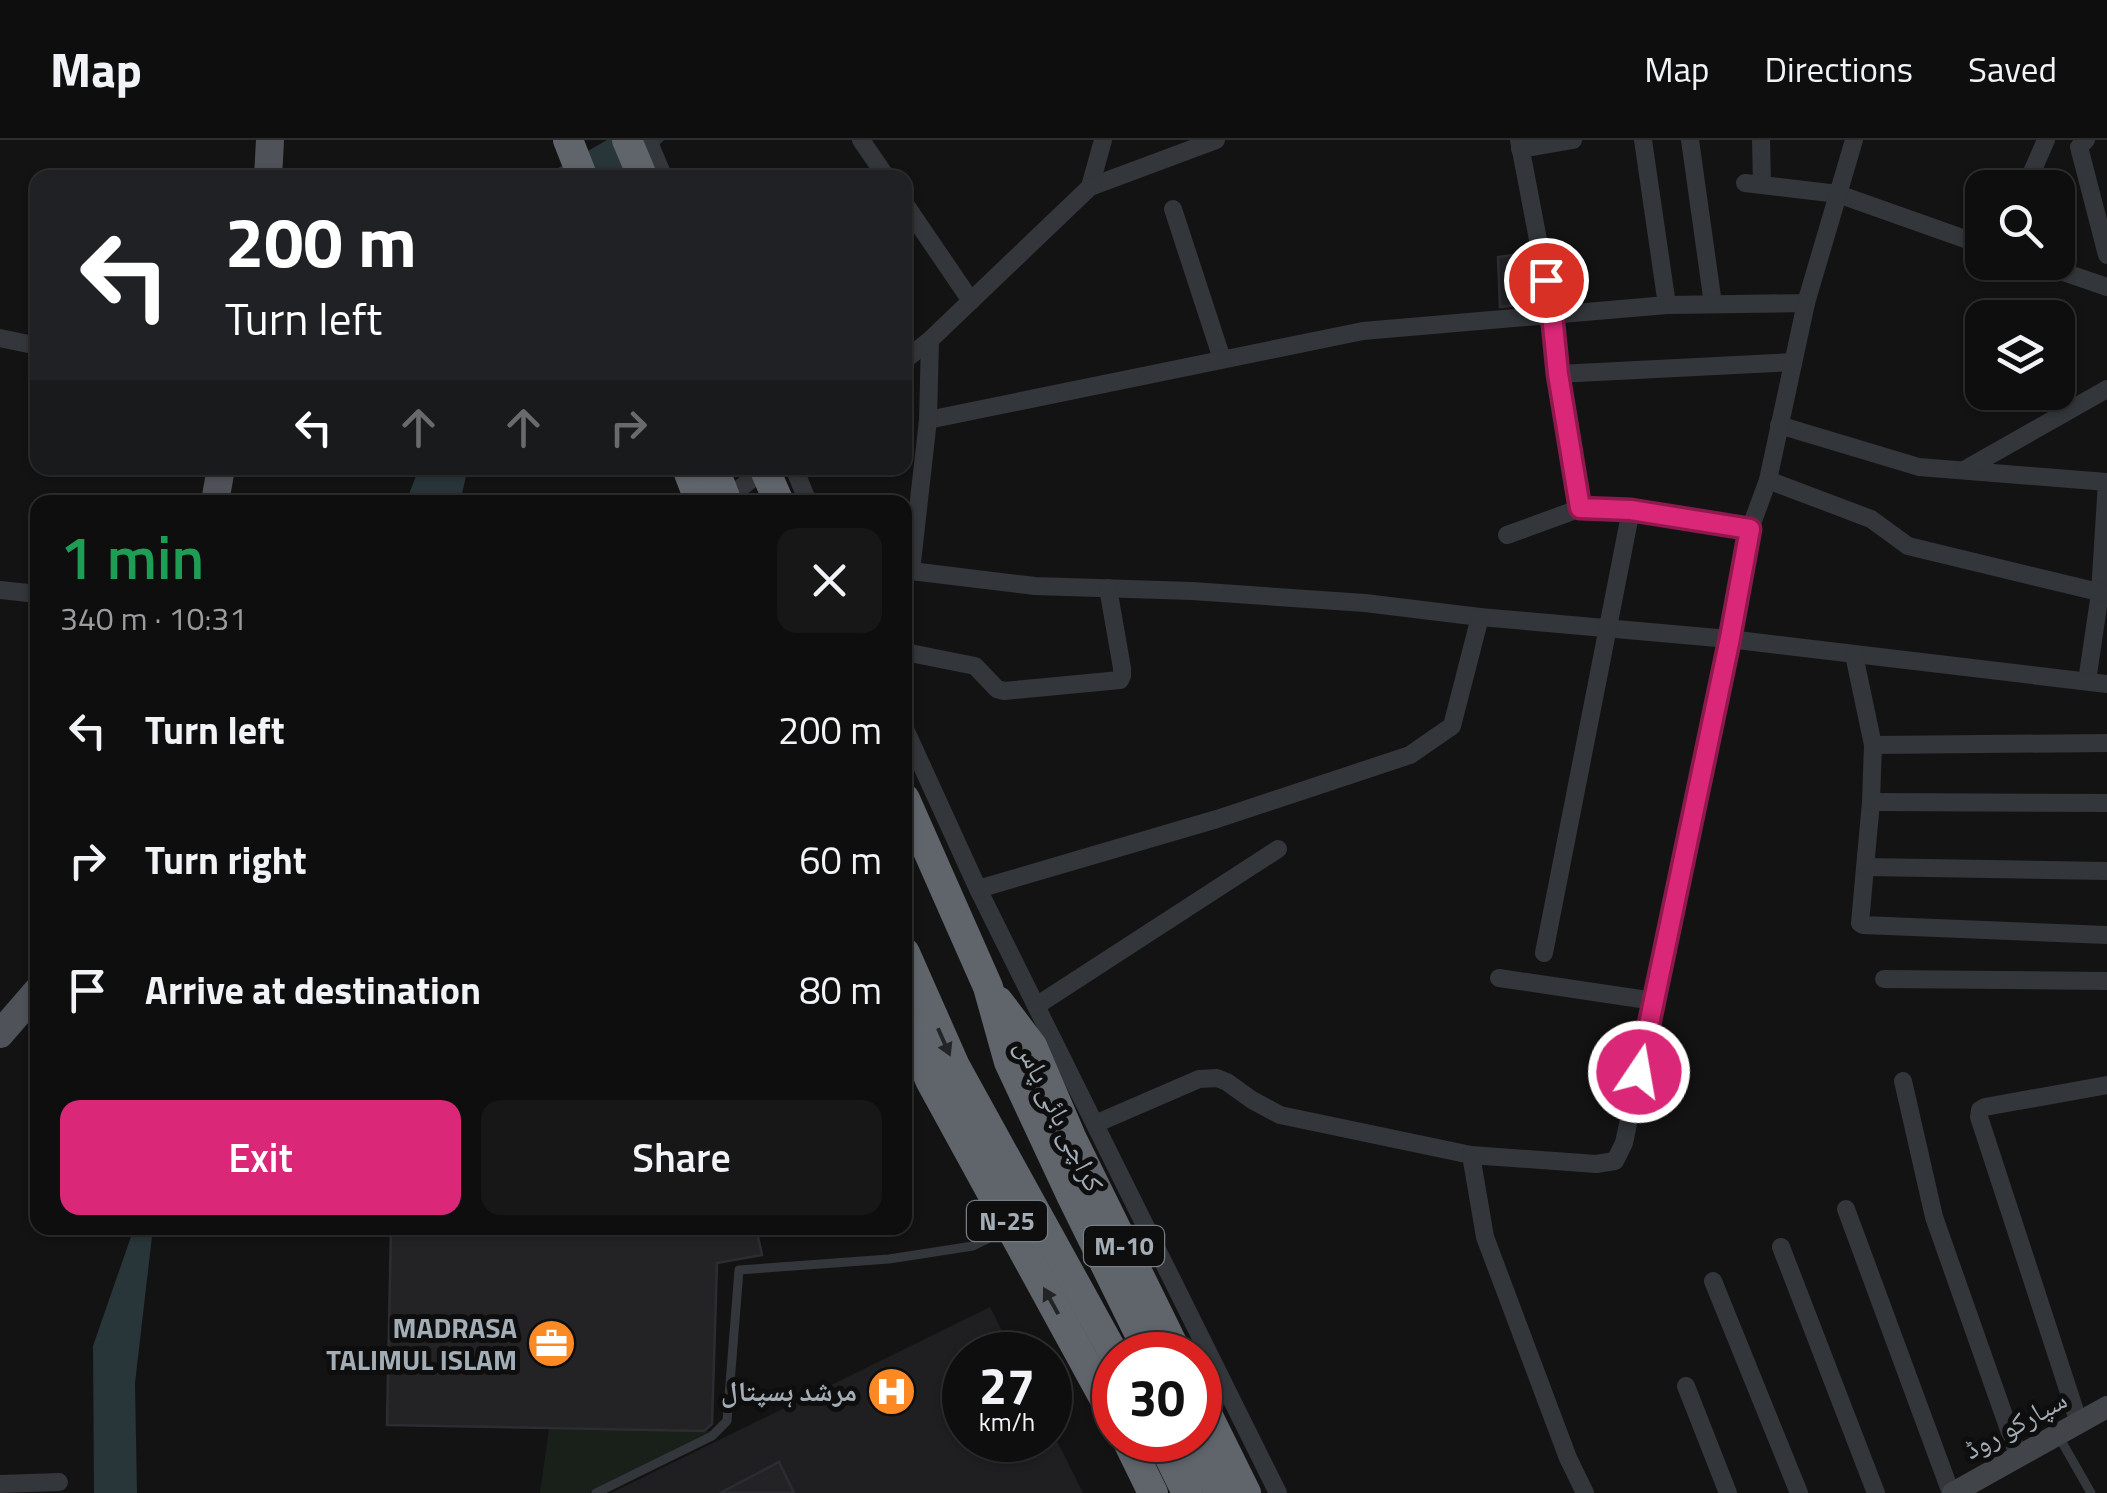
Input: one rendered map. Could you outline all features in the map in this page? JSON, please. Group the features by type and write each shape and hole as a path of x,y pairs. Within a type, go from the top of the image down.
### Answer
{"highway":[{"path":"568,140 580,170"},
{"path":"627,140 640,170"},
{"path":"694,475 712,495"},
{"name":"کراچی بائی پاس","path":"912,815 988,987 1009,1062 1070,1134 1167,1332"},
{"path":"912,969 955,1066 1102,1332"},
{"name":"N-25","path":"912,1038 930,1080 1092,1376"},
{"name":"کراچی بائی پاس","path":"1070,1134 1142,1332"},
{"path":"1222,1444 1246,1493"},
{"path":"1138,1462 1153,1493"},
{"path":"1172,1462 1187,1493"},
{"path":"1203,1462 1218,1493"}],"main road":[{"path":"268,170 270,140"},
{"path":"0,1034 30,999"}],"street":[{"path":"648,140 661,170"},
{"path":"861,140 882,170"},
{"path":"1090,187 1103,140"},
{"path":"912,354 1090,187 1216,140"},
{"path":"1572,140 1519,144 1552,314 1580,508"},
{"path":"1643,140 1668,305"},
{"path":"1690,140 1713,304"},
{"path":"1761,140 1753,184 1838,194 1965,239"},
{"path":"1070,1134 1199,1079 1217,1078 1280,1115 1471,1154 1596,1164 1615,1160 1624,1143 1750,529 1768,480 1806,302 1854,140"},
{"path":"2034,170 2049,140 2083,144 2107,256"},
{"path":"1173,210 1222,359"},
{"path":"912,214 971,301"},
{"path":"2075,277 2107,288"},
{"path":"928,420 1363,330 1668,305 1806,302"},
{"path":"0,338 30,344"},
{"path":"912,542 928,420 930,340"},
{"path":"1558,374 1793,362"},
{"path":"1963,470 2107,389"},
{"path":"1779,426 1920,467 2107,482 2104,594 2087,682"},
{"path":"727,495 755,475"},
{"path":"1768,480 1871,519 1908,546 2104,594"},
{"path":"1507,534 1580,508 1631,510 1750,529"},
{"path":"1544,953 1631,510"},
{"path":"912,572 1036,586 1192,591 1365,603 1730,638 2107,684"},
{"path":"912,653 976,666 997,689 1004,691 1120,680 1122,668 1108,588"},
{"path":"0,590 30,593"},
{"path":"978,889 1217,819 1410,754 1452,726 1480,617"},
{"path":"1854,655 1873,744 1859,920 1863,925 2107,935"},
{"path":"912,744 1036,1006 1070,1134 1278,1493"},
{"path":"1873,744 2107,744"},
{"path":"1871,802 2107,803"},
{"path":"1036,1006 1278,850"},
{"path":"1865,867 2107,871"},
{"path":"1499,978 1654,1000"},
{"path":"1884,979 2107,981"},
{"path":"1903,1081 1934,1217 2018,1458"},
{"path":"2079,1422 1979,1116 1986,1107 2107,1085"},
{"path":"1471,1154 1484,1237 1585,1493"},
{"path":"1846,1209 1952,1493"},
{"path":"1781,1247 1876,1493"},
{"path":"1713,1281 1799,1493"},
{"path":"1686,1386 1728,1493"},
{"name":"سپارکو روڈ","path":"1952,1493 2107,1408"},
{"path":"0,1484 59,1482"}],"lane":[{"path":"596,1493 712,1436 728,1421 738,1270 889,1259 973,1246 1010,1227"},
{"path":"2058,1434 2091,1493"}],"shaded area":[{"path":"607,140 664,140 635,170 554,170"},
{"path":"416,475 466,475 462,495 409,495"},
{"path":"132,1235 152,1235 135,1383 137,1493 94,1493 93,1346"},
{"name":"مرشد ہسپتال","path":"990,1307 1002,1332 942,1332 942,1462 1068,1462 1083,1493 611,1493"},
{"path":"549,1428 712,1431 589,1493 540,1493"}],"building":[{"path":"1528,253 1532,276 1530,304 1500,307 1498,257"},
{"name":"MADRASA TALIMUL ISLAM","path":"391,1235 758,1235 762,1255 717,1263 712,1424 704,1431 387,1425"},
{"path":"779,1462 794,1493 720,1493"}],"place":[{"name":"MADRASA TALIMUL ISLAM","path":"552,1344"},
{"name":"مرشد ہسپتال","path":"892,1391"}],"route":[{"path":"1546,280 1580,508 1631,510 1750,529 1639,1072"}]}
